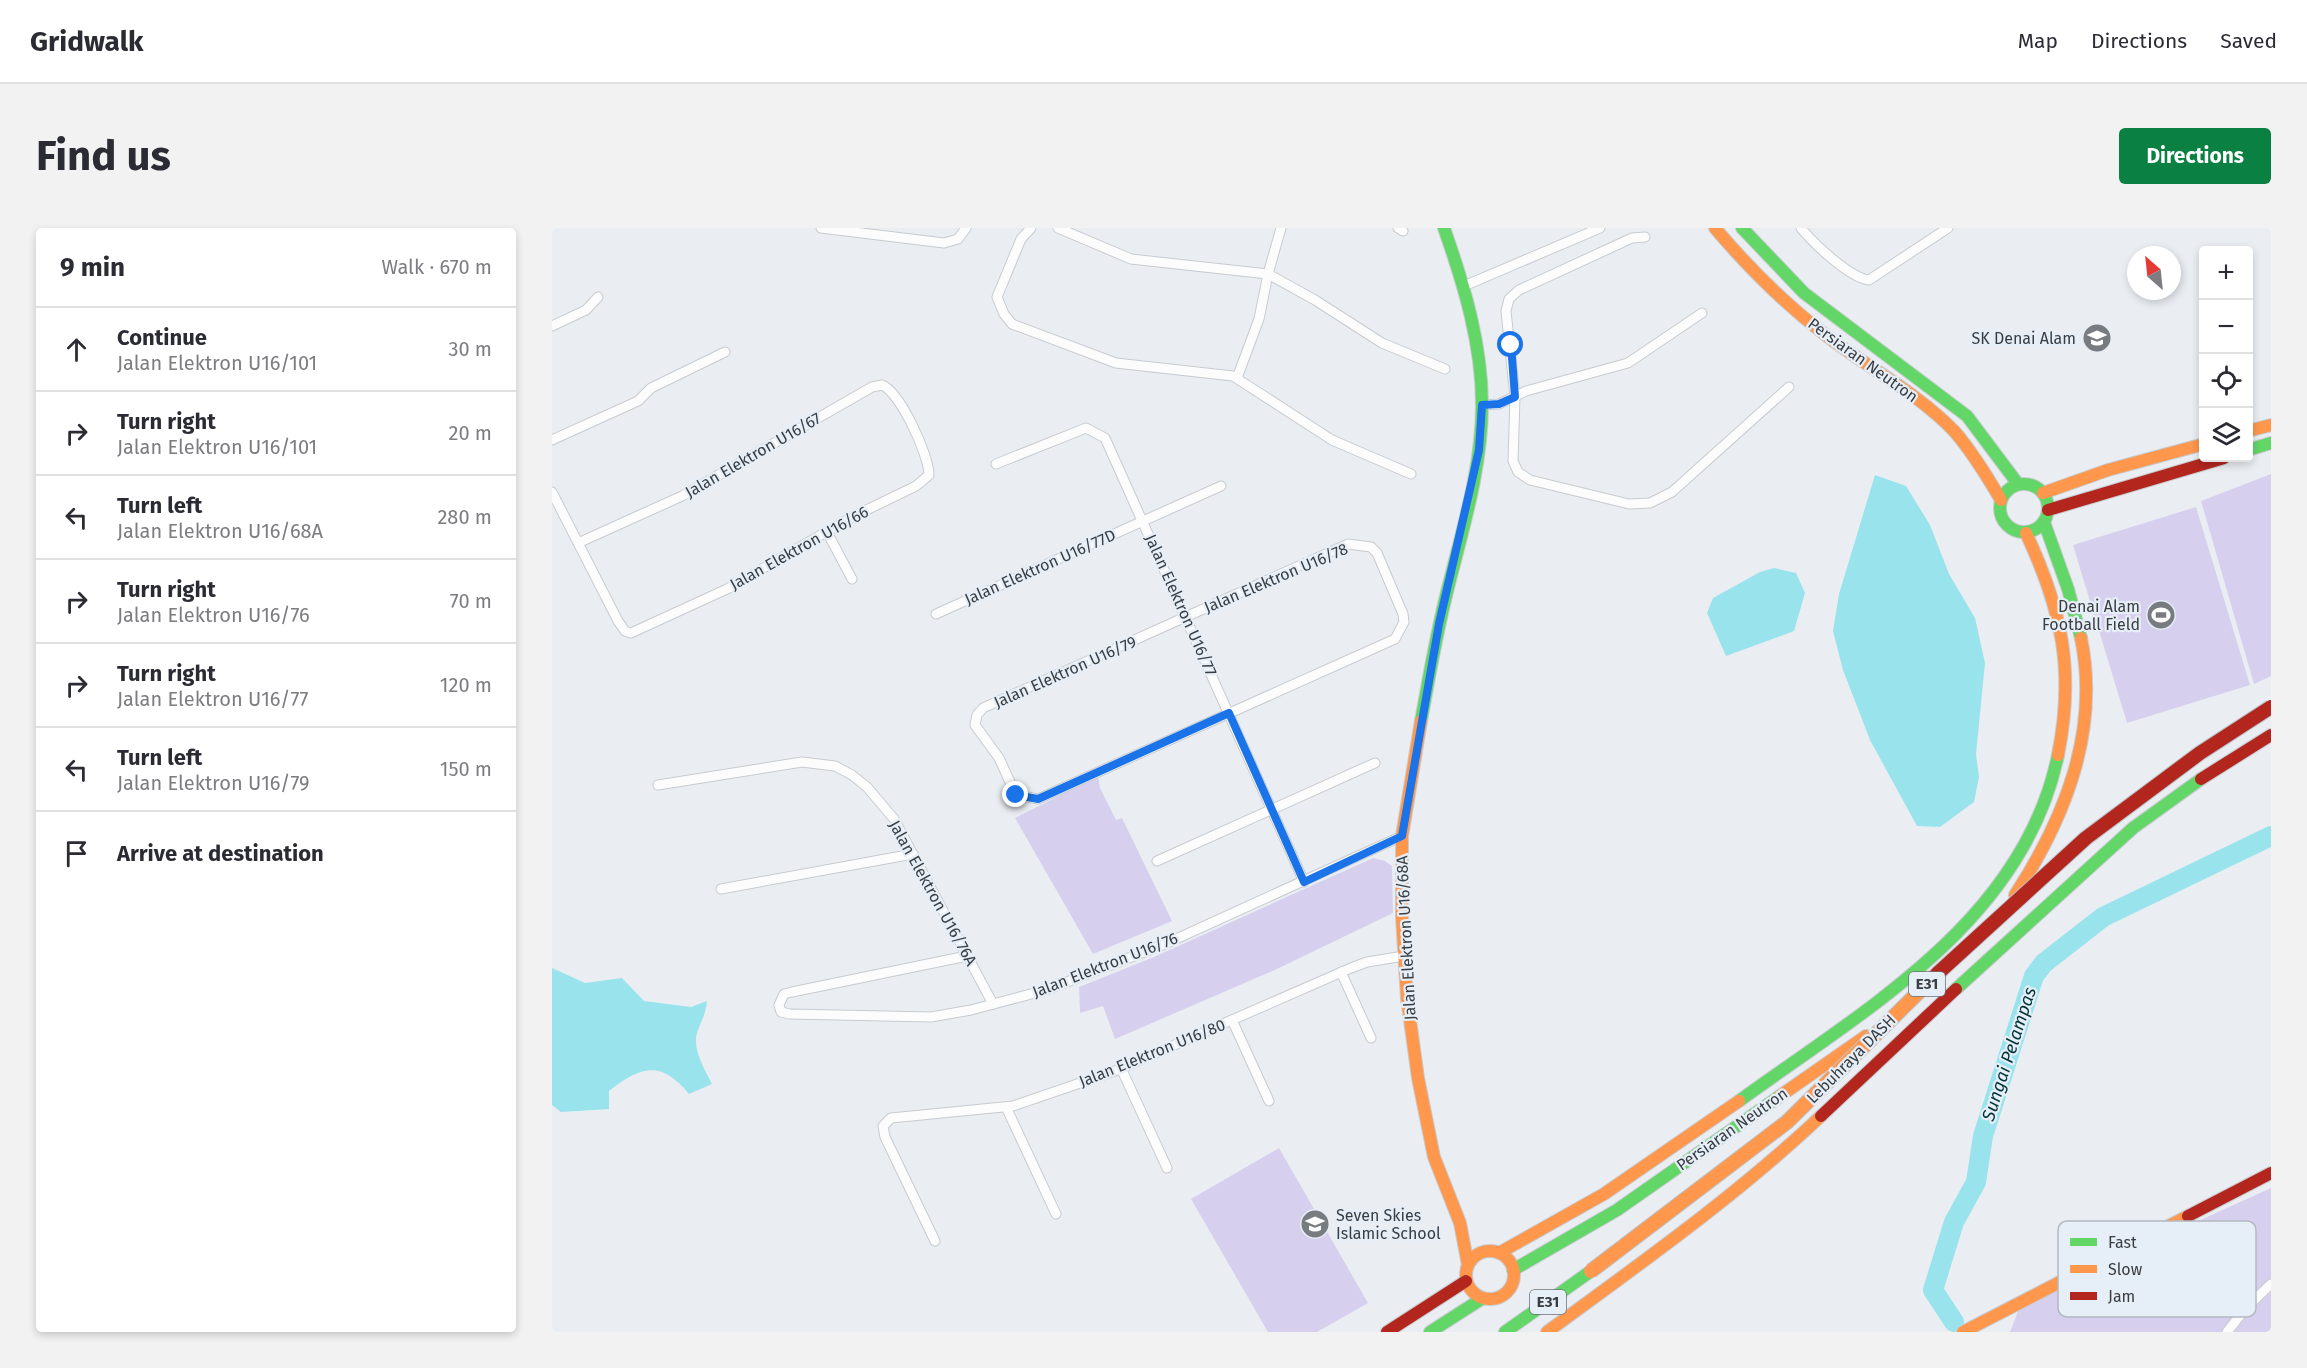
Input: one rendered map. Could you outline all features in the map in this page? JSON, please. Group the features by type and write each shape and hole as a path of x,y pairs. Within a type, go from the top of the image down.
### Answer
{"main road":[{"name":"Jalan Elektron U16/68A","path":"1444,228 1464,286 1476,336 1482,405 1479,450 1439,624 1402,836 1404,956 1418,1089 1435,1163 1463,1232 1468,1265"},
{"name":"Persiaran Neutron","path":"1715,228 1760,277 1823,334 1913,397 1949,427 1969,449 2001,500"},
{"name":"Persiaran Neutron","path":"1742,228 1804,293 1967,416 2018,484"},
{"path":"2253,430 2271,425"},
{"path":"2253,448 2271,443"},
{"path":"2043,493 2108,470 2199,445"},
{"path":"2046,516 2043,493 2032,485 2018,484 2005,493 2001,500 1999,508 2004,523 2018,532 2026,533 2046,516 2212,462"},
{"name":"Persiaran Neutron","path":"1513,1270 1617,1210 1889,1020 1945,974 1996,923 2031,873 2059,821 2070,791 2083,733 2085,659 2046,516"},
{"name":"Persiaran Neutron","path":"1493,1252 1606,1192 1878,1003 1935,955 1974,915 2006,875 2044,804 2064,727 2066,688 2062,633 2050,586 2026,533"},
{"name":"Lebuhraya DASH","path":"1505,1332 1591,1271 1787,1122 1973,939 2086,838 2200,753 2271,707"},
{"name":"Lebuhraya DASH","path":"1547,1332 1781,1154 2007,941 2133,828 2215,769 2271,735"},
{"path":"2178,1221 2271,1173"},
{"path":"1463,1232 1493,1252 1506,1257 1513,1270 1514,1278 1506,1293 1491,1299 1483,1298 1475,1295 1466,1281 1468,1265 1476,1255 1493,1252"},
{"path":"1387,1332 1466,1281"},
{"path":"1963,1332 2058,1283"},
{"path":"1430,1332 1483,1298"}],"street":[{"path":"821,228 944,243 958,239 966,228"},
{"path":"1031,228 1021,239 998,297 1004,314 1012,324 1116,363 1237,378 1332,440 1411,474"},
{"path":"1058,228 1131,260 1268,274 1315,300 1382,343 1445,369"},
{"path":"1237,378 1259,319 1268,274 1281,228"},
{"path":"1464,286 1600,228"},
{"path":"1801,228 1826,253 1861,279 1869,280 1948,228"},
{"path":"1645,237 1632,238 1519,290 1509,299 1506,311 1515,397 1512,454 1515,467 1522,476 1530,480 1629,504 1650,503 1672,492 1789,387"},
{"path":"552,327 586,310 598,297"},
{"path":"1482,405 1499,404 1526,391 1628,363 1702,313"},
{"path":"552,440 638,401 651,388 725,352"},
{"name":"Jalan Elektron U16/67","path":"578,543 682,496 872,387 882,385 889,388 896,395 909,422"},
{"name":"Jalan Elektron U16/66","path":"578,543 625,632 639,631 726,589 924,481 928,475 927,459 909,422"},
{"name":"Jalan Elektron U16/77","path":"996,464 1086,428 1097,431 1105,438 1304,882"},
{"name":"Jalan Elektron U16/77D","path":"936,614 1221,486"},
{"path":"552,492 578,543"},
{"path":"827,532 852,579"},
{"name":"Jalan Elektron U16/78","path":"1186,617 1348,544 1371,548 1377,553 1392,585 1404,622 1395,639 1229,713"},
{"name":"Jalan Elektron U16/79","path":"1186,617 983,708 977,715 975,725 999,758 1016,795 1038,799 1229,713"},
{"name":"Jalan Elektron U16/76A","path":"658,785 802,762 835,766 867,786 894,819 993,1004"},
{"path":"1157,861 1375,763"},
{"name":"Jalan Elektron U16/76","path":"967,956 783,994 779,1005 781,1012 790,1014 931,1017 993,1004 1070,982 1165,944 1402,836"},
{"path":"721,889 912,854"},
{"name":"Jalan Elektron U16/80","path":"935,1241 885,1137 883,1126 891,1118 1006,1107 1121,1068 1367,962 1404,956"},
{"path":"1341,972 1371,1038"},
{"path":"1232,1020 1269,1101"},
{"path":"1121,1068 1167,1168"},
{"path":"1006,1107 1056,1215"},
{"path":"2256,1298 2271,1284"},
{"path":"2227,1332 2239,1317"}],"shaded area":[{"path":"2271,474 2271,676 2254,684 2201,501"},
{"name":"Denai Alam Football Field","path":"2196,507 2250,685 2127,723 2073,545"},
{"path":"1098,776 1100,788 1116,820 1122,818 1172,921 1093,954 1015,818"},
{"path":"1373,858 1385,861 1392,866 1393,913 1277,969 1115,1039 1103,1006 1080,1013 1079,987 1154,957"},
{"path":"1279,1148 1368,1303 1317,1332 1268,1332 1191,1199"},
{"path":"2271,1188 2271,1332 2010,1332 2022,1301 2058,1285 2058,1317 2256,1317 2256,1221 2198,1221"}],"water":[{"path":"1875,475 1906,486 1930,525 1949,574 1975,618 1985,663 1976,754 1979,777 1974,802 1940,827 1917,826 1870,740 1843,670 1833,631 1839,594"},
{"path":"1774,568 1796,573 1805,593 1794,631 1726,656 1707,613 1713,598 1760,572"},
{"path":"552,968 585,983 622,978 644,1001 691,1007 707,1001 697,1033 696,1046 712,1084 689,1094 669,1076 650,1070 631,1076 609,1091 609,1109 561,1112 552,1105"}],"waterway":[{"name":"Sungai Pelampas","path":"1954,1322 1933,1290 1954,1222 1976,1182 1983,1136 2034,976 2044,963 2103,917 2271,836"}],"traffic: fast":[{"path":"1421,721 1439,624 1475,476 1481,429 1481,382 1475,337 1465,293 1444,228"},
{"path":"1742,228 1804,293 1967,416 2018,484"},
{"path":"2253,448 2271,443"},
{"path":"2019,484 2029,484 2044,494 2048,508 2047,517 2038,528 2029,532 2019,532 2004,522 2000,513 2000,503 2010,488 2019,484"},
{"path":"2044,522 2068,589 2081,638"},
{"path":"1739,1101 1886,995 1933,956 1975,913 2011,866 2040,814 2058,755"},
{"path":"1956,989 2133,828 2201,779"},
{"path":"1513,1270 1617,1210 1780,1096"},
{"path":"1505,1332 1591,1271"},
{"path":"1430,1332 1483,1298"}],"traffic: slow":[{"path":"1715,228 1766,284 1808,321 1924,404 1955,432 1985,473 2001,500"},
{"path":"2253,430 2271,425"},
{"path":"2043,493 2108,470 2199,445"},
{"path":"2026,533 2049,588 2062,641 2065,696 2058,755"},
{"path":"2015,895 2049,835 2074,773 2082,740 2086,707 2086,673 2081,638"},
{"path":"1421,721 1402,836 1402,917 1407,998 1418,1078 1434,1157 1460,1223 1468,1265"},
{"path":"1591,1271 1787,1122 1937,974"},
{"path":"1780,1096 1866,1036"},
{"path":"1499,1253 1604,1194 1739,1101"},
{"path":"1547,1332 1722,1201 1821,1116"},
{"path":"2178,1221 2188,1216"},
{"path":"1490,1251 1507,1258 1514,1275 1507,1292 1490,1299 1473,1292 1466,1275 1473,1258 1490,1251"},
{"path":"1963,1332 2058,1283"}],"traffic: jam":[{"path":"2048,510 2210,462"},
{"path":"1937,974 2086,838 2200,753 2271,707"},
{"path":"2201,779 2271,735"},
{"path":"1821,1116 1956,989"},
{"path":"2188,1216 2271,1173"},
{"path":"1387,1332 1466,1281"}],"place":[{"name":"SK Denai Alam","path":"2097,338"},
{"name":"Denai Alam Football Field","path":"2161,615"},
{"name":"Seven Skies Islamic School","path":"1315,1224"}],"route":[{"path":"1016,795 1038,799 1229,713 1304,882 1402,836 1439,624 1479,450 1482,405 1499,404 1515,397 1511,345"}]}
